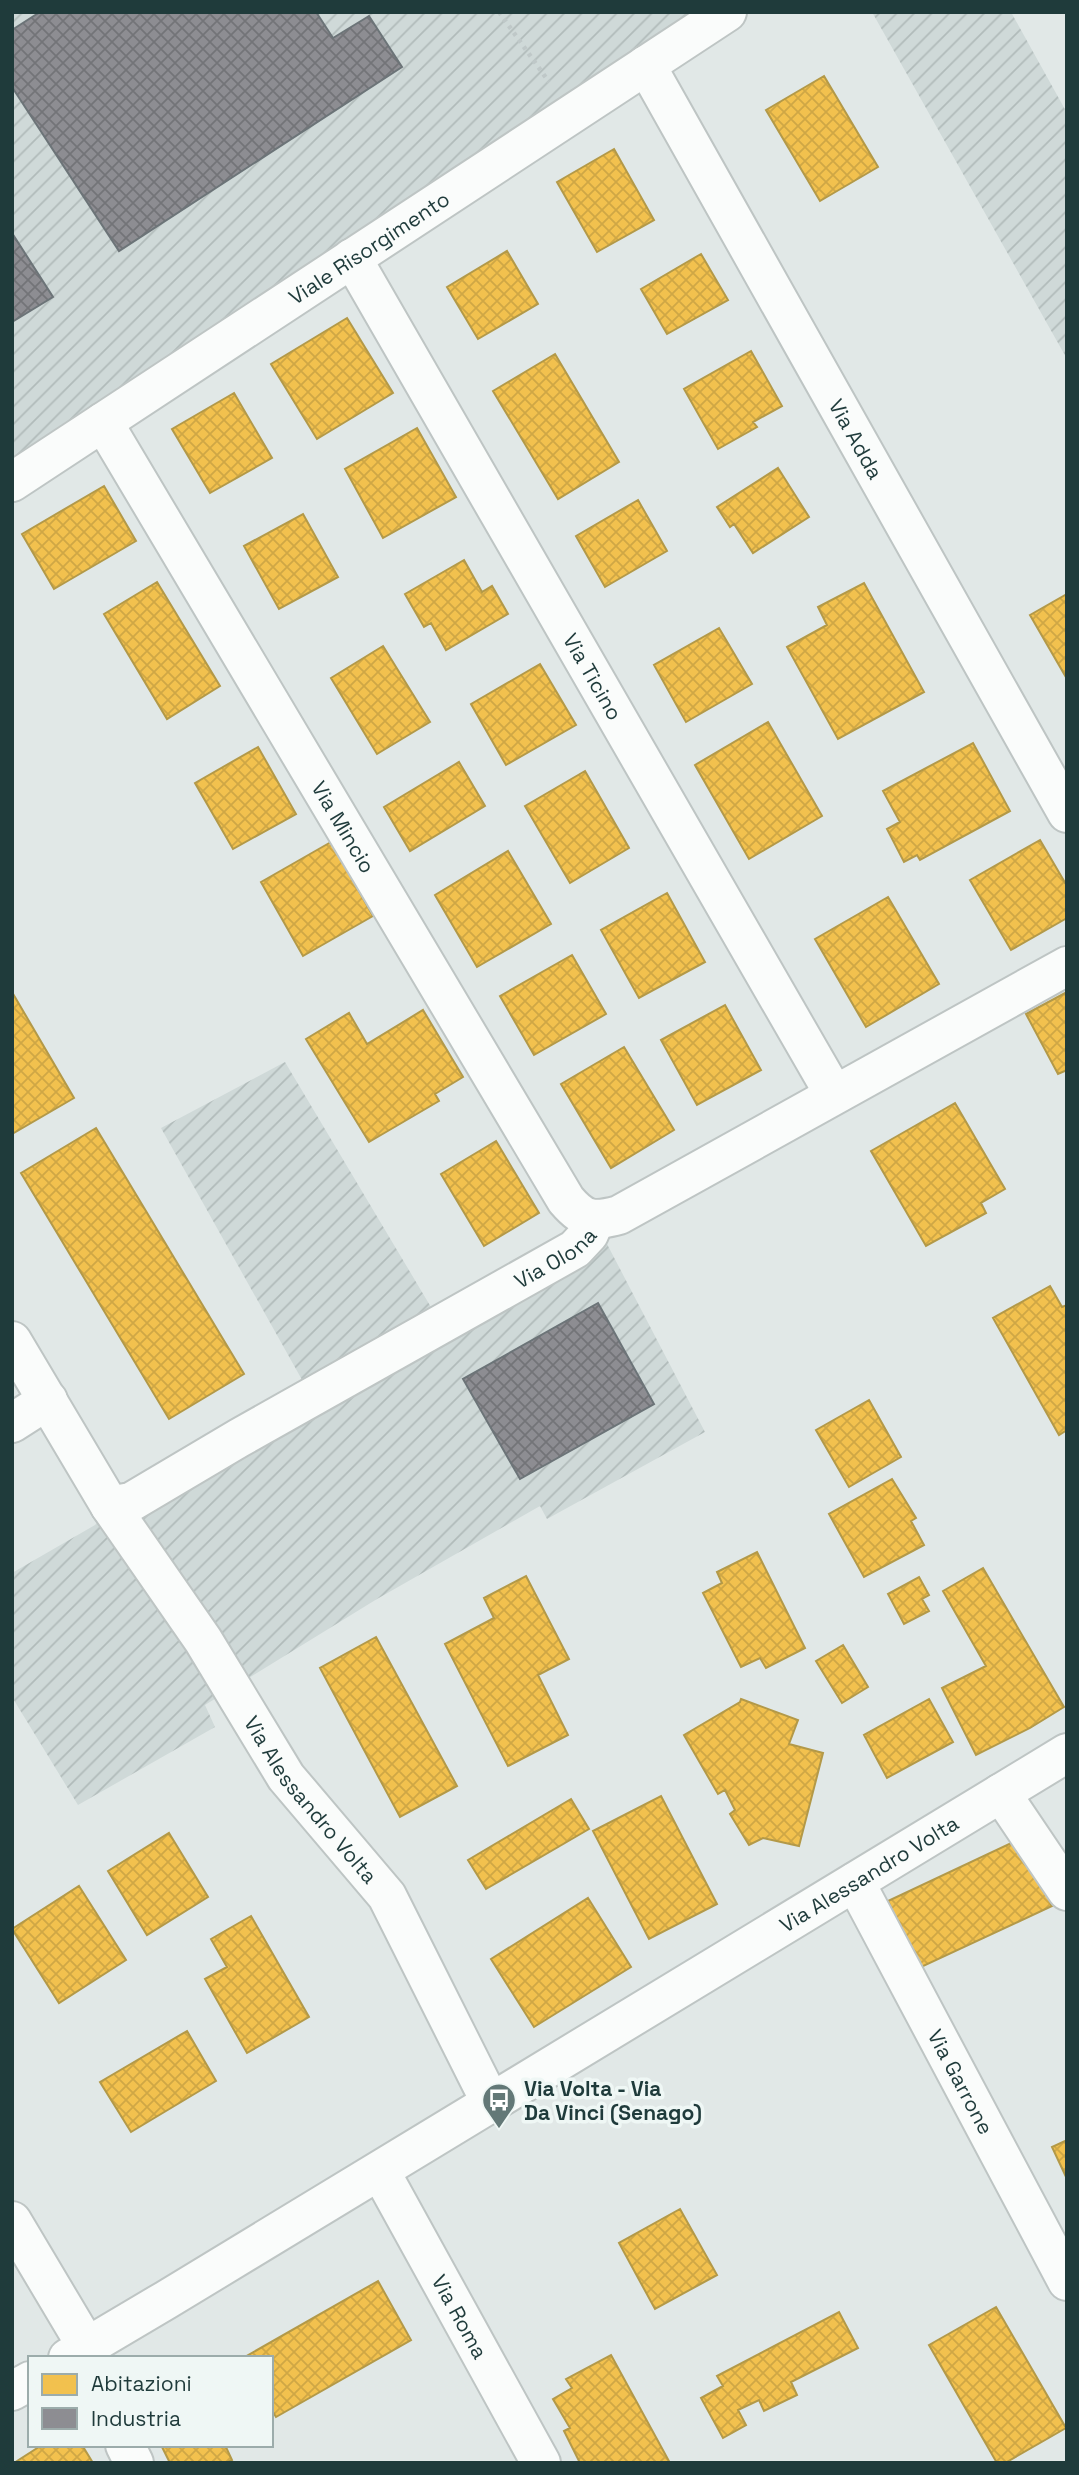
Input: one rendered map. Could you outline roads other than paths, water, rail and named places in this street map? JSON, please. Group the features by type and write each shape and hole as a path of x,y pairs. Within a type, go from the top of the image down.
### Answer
{"street":[{"name":"Viale Risorgimento","path":"12,482 727,12"},
{"name":"Via Adda","path":"646,65 1067,813"},
{"name":"Via Ticino","path":"352,258 834,1094"},
{"name":"Via Mincio","path":"103,422 566,1200 577,1213 595,1220"},
{"name":"Via Olona","path":"110,1506 131,1502 239,1438 575,1249 589,1234 595,1220 619,1215 1067,966"},
{"name":"Via Alessandro Volta","path":"12,1341 110,1506 203,1640 286,1777 387,1896 491,2103"},
{"path":"12,1423 48,1401"},
{"name":"Via Alessandro Volta","path":"78,2354 1067,1753"},
{"path":"1001,1793 1067,1891"},
{"name":"Via Garrone","path":"855,1882 1067,2281"},
{"name":"Via Roma","path":"380,2171 541,2463"},
{"path":"12,2221 78,2354"},
{"path":"12,2391 28,2382"},
{"path":"126,2447 134,2463"}],"place":[{"name":"Via Volta - Via Da Vinci (Senago)","path":"499,2130"}]}
